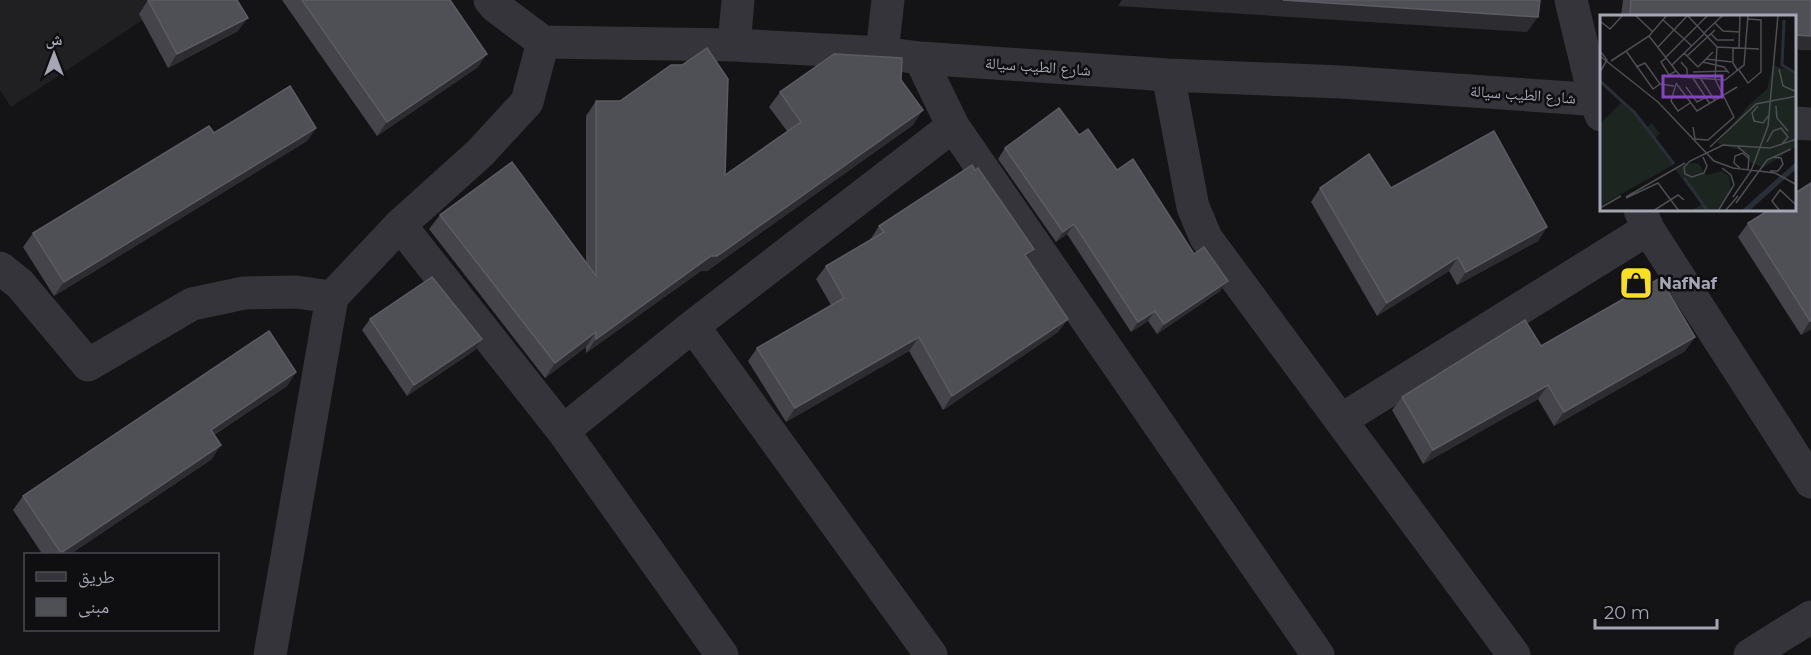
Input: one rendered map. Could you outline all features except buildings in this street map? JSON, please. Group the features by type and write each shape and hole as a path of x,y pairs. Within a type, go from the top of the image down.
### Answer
{"street":[{"path":"270,655 332,297 400,225 480,153 527,102 543,42 490,0"},
{"path":"734,45 738,0"},
{"path":"882,53 888,0"},
{"path":"1571,0 1599,105"},
{"name":"شارع الطيب سيالة","path":"543,42 734,45 882,53 920,58 1168,75 1341,81 1599,105"},
{"path":"920,58 953,126 1310,652"},
{"path":"1168,75 1193,207 1206,238 1514,655"},
{"path":"1796,123 1811,124"},
{"path":"563,430 693,326 953,126"},
{"path":"1341,420 1644,219 1811,482"},
{"path":"400,225 563,430 722,655"},
{"path":"0,268 20,284 88,365 192,304 244,293 296,292 332,297"},
{"path":"693,326 931,655"},
{"path":"1750,655 1811,617"}],"shaded area":[{"path":"0,0 173,0 11,107 0,90"}],"place":[{"name":"NafNaf","path":"1636,283"}]}
